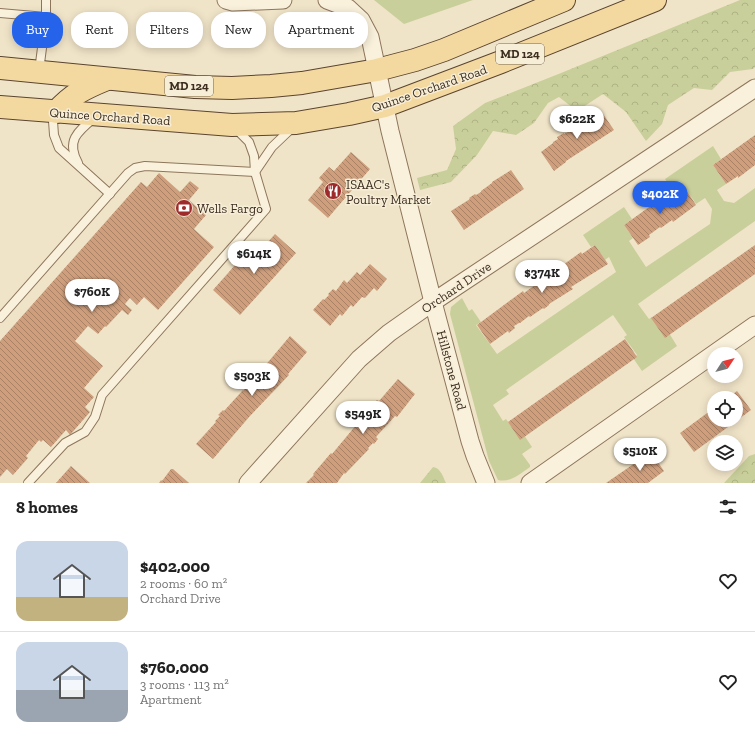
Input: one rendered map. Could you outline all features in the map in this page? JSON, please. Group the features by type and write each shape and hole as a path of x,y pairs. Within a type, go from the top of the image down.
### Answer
{"main road":[{"name":"MD 124","path":"0,68 195,87 232,88 302,83 377,70 416,60 444,50 564,0"},
{"name":"Quince Orchard Road","path":"0,107 97,116 232,125 296,123 385,106 501,62 655,0"},
{"path":"56,112 68,99 86,88 107,79"}],"street":[{"path":"226,0 233,2 283,0"},
{"name":"Hillstone Road","path":"328,0 348,8 361,20 370,37 385,106 433,302 470,441 486,483"},
{"name":"Orchard Drive","path":"248,483 359,359 389,332 755,88"},
{"path":"530,483 755,325"}],"lane":[{"path":"46,0 46,12"},
{"path":"0,13 12,14"},
{"path":"39,71 42,48"},
{"path":"56,112 53,121 54,135 59,148 110,194"},
{"path":"79,165 73,155 72,142 80,130 97,116"},
{"path":"255,172 272,147 296,123"},
{"path":"28,483 65,443 85,432 95,417 102,395 266,209 255,172 254,156 249,142 232,125"},
{"path":"0,318 128,173 135,168 145,166 255,172"}],"green space":[{"path":"374,0 473,0 404,24"},
{"path":"740,0 755,0 755,67 753,69 730,72 712,90 694,88 668,105 662,124 646,141 626,112 603,94 577,111 559,97 548,103 534,123 516,135 493,131 477,155 451,182 420,190 417,178 447,170 456,149 453,126 485,103"},
{"path":"713,146 721,159 713,165 726,184 717,190 724,201 734,203 755,188 755,221 638,304 649,319 652,317 665,336 669,333 677,346 642,371 633,358 637,355 624,337 627,335 613,315 506,390 509,394 493,405 503,421 506,419 519,437 524,435 532,447 522,454 530,467 511,479 502,481 498,480 489,461 450,314 451,307 462,298 469,311 472,309 481,322 476,325 497,354 616,272 609,257 605,260 595,245 591,247 583,235 624,207 632,219 624,225 633,238 629,241 646,267 710,224 712,209 705,198 696,204 683,185 674,191 665,179"},
{"path":"755,454 755,483 724,483 735,471 743,471 743,462 749,456"},
{"path":"433,467 440,471 446,483 420,483"}],"building":[{"path":"601,111 614,130 566,161 554,171 541,152 558,139 557,137 570,131 569,130 575,125 576,127 587,118 588,119"},
{"path":"755,135 755,165 738,178 738,176 726,184 713,165"},
{"name":"ISAAC's Poultry Market","path":"351,152 370,169 328,218 308,200 323,182 319,178 329,167 334,171"},
{"path":"511,170 524,189 464,230 451,211 475,194 476,195 481,192 492,182"},
{"path":"159,173 180,192 190,181 199,188 189,200 206,215 194,229 214,247 158,310 144,297 137,305 130,298 125,304 132,310 128,315 122,310 98,334 88,326 75,341 103,366 84,388 94,397 85,407 90,412 70,435 66,430 51,447 43,440 41,442 39,440 26,456 28,458 13,475 7,469 0,477 0,341 141,182 147,187"},
{"path":"683,185 696,205 673,222 672,220 661,228 660,227 649,235 650,237 638,245 624,225"},
{"path":"275,234 296,253 240,315 213,290 244,255 251,261"},
{"path":"595,245 608,264 571,287 573,289 549,304 544,309 543,308 530,317 529,316 514,326 515,328 509,333 508,331 490,344 477,325 523,291 524,293 581,252 582,254"},
{"path":"755,245 755,274 665,338 651,318"},
{"path":"370,264 387,279 377,291 374,288 365,298 362,297 353,307 351,305 342,316 340,314 330,326 313,310 329,295 328,294 333,289 336,291 344,280 347,283 357,272 360,275"},
{"path":"290,336 307,352 288,374 289,375 250,416 213,459 196,444 216,422 215,421 220,416 218,415 223,410 224,411 243,391"},
{"path":"625,339 637,357 520,440 508,422"},
{"path":"398,379 415,394 397,417 395,416 376,437 378,439 374,444 373,443 368,448 369,449 345,474 344,473 337,483 306,483 377,400 379,401"},
{"path":"743,399 751,410 743,416"},
{"path":"707,413 707,427 728,427 717,435 707,435 707,442 694,452 680,433"},
{"path":"651,452 664,471 648,483 606,483"},
{"path":"71,466 90,483 56,483"},
{"path":"171,469 173,469 189,483 159,483"}],"place":[{"name":"ISAAC's Poultry Market","path":"333,191"},
{"name":"Wells Fargo","path":"184,208"}]}
